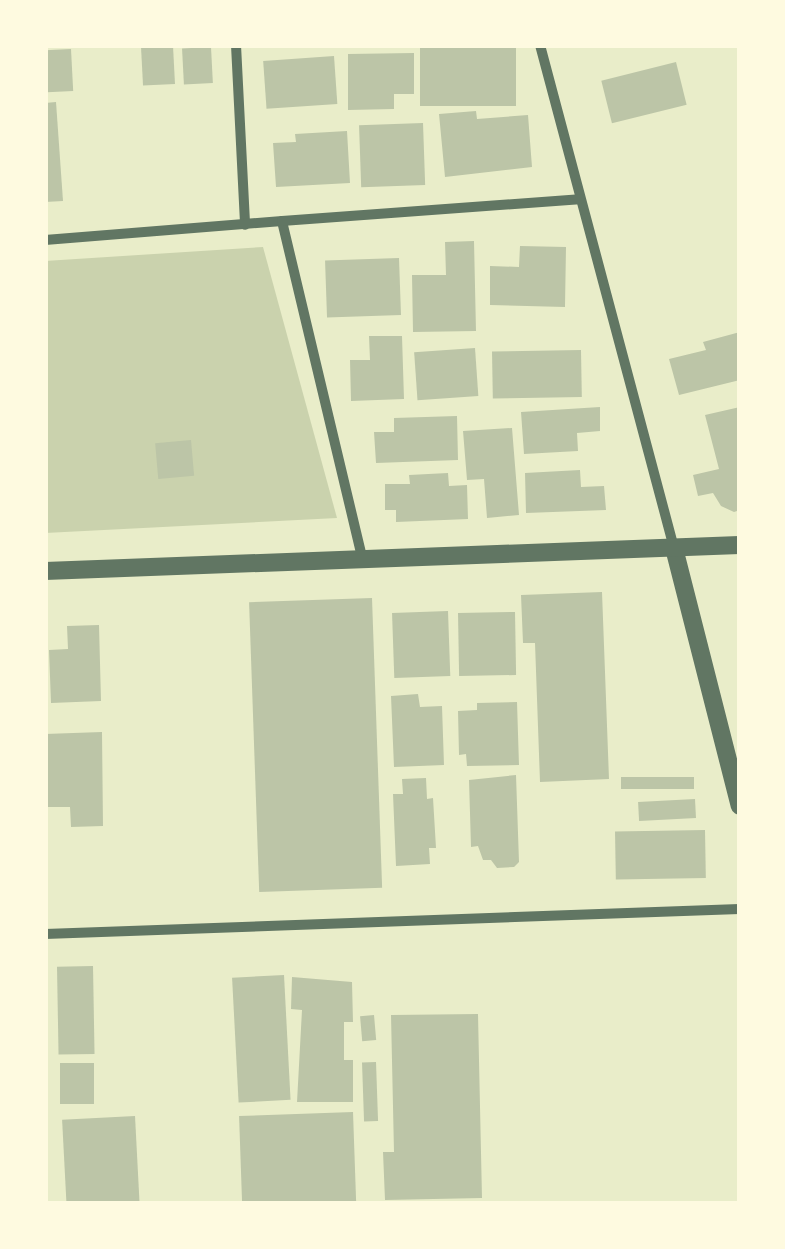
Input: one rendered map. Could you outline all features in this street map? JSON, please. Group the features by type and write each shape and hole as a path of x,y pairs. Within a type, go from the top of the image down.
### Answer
{"street":[{"path":"236,45 245,225"},
{"path":"540,45 740,806"},
{"path":"45,240 578,198"},
{"path":"282,221 362,557"},
{"path":"45,571 740,545"},
{"path":"45,934 740,909"}],"green space":[{"path":"263,247 337,518 45,533 45,261"}],"building":[{"path":"420,45 516,45 516,106 420,106"},
{"path":"173,46 175,84 143,86 141,48"},
{"path":"211,47 213,83 184,84 182,49"},
{"path":"71,49 73,91 47,92 45,50"},
{"path":"414,53 414,94 394,94 394,109 348,110 348,54"},
{"path":"334,56 337,104 267,109 263,61"},
{"path":"676,62 687,105 612,123 601,81"},
{"path":"56,102 63,201 45,202 45,103"},
{"path":"476,111 477,119 528,115 532,167 445,177 439,114"},
{"path":"423,123 425,185 361,187 359,125"},
{"path":"347,131 350,183 276,187 273,143 296,142 295,134"},
{"path":"474,241 476,331 413,332 412,275 446,275 445,242"},
{"path":"520,246 566,247 565,307 490,305 490,266 519,267"},
{"path":"399,258 401,315 327,318 325,261"},
{"path":"740,332 740,380 679,395 669,359 706,350 703,342"},
{"path":"369,336 402,336 404,399 351,401 350,360 370,360"},
{"path":"475,348 478,396 417,400 414,352"},
{"path":"581,350 582,397 493,399 492,352"},
{"path":"600,407 600,431 577,433 578,451 524,454 521,412"},
{"path":"740,407 740,510 734,512 721,506 713,493 698,496 693,475 719,469 705,415"},
{"path":"457,416 458,460 376,463 374,432 394,432 394,418"},
{"path":"512,428 519,515 487,518 484,479 467,480 463,431"},
{"path":"191,440 194,476 158,479 155,443"},
{"path":"580,470 581,487 604,486 606,510 526,513 525,473"},
{"path":"448,473 449,486 467,485 468,519 396,522 396,510 385,510 385,484 410,484 409,475"},
{"path":"602,592 609,779 540,782 535,643 523,643 521,595"},
{"path":"372,598 382,888 259,892 249,602"},
{"path":"448,611 450,676 394,678 392,613"},
{"path":"515,612 516,675 459,676 458,613"},
{"path":"99,625 101,701 51,703 49,650 68,649 67,626"},
{"path":"418,694 420,707 442,706 444,765 394,767 391,696"},
{"path":"517,702 519,765 467,766 466,754 459,755 458,711 477,710 477,703"},
{"path":"102,732 103,826 71,827 70,807 45,807 45,734"},
{"path":"516,775 519,862 514,867 497,868 491,860 483,860 478,846 471,847 469,780"},
{"path":"621,777 694,777 694,789 621,789"},
{"path":"426,778 427,799 433,798 436,848 429,848 430,864 396,866 393,794 403,794 402,779"},
{"path":"695,799 696,818 639,821 638,802"},
{"path":"705,830 706,878 616,880 615,832"},
{"path":"93,966 95,1054 59,1055 57,967"},
{"path":"284,975 291,1100 239,1103 232,978"},
{"path":"292,977 352,982 353,1022 344,1022 344,1060 353,1060 353,1102 297,1102 302,1010 291,1009"},
{"path":"478,1014 482,1198 385,1200 383,1152 394,1152 391,1015"},
{"path":"374,1015 376,1040 362,1041 360,1016"},
{"path":"362,1062 376,1062 378,1121 364,1121"},
{"path":"60,1063 94,1063 94,1104 60,1104"},
{"path":"353,1112 356,1204 242,1204 239,1116"},
{"path":"135,1116 140,1204 67,1204 62,1120"}]}
